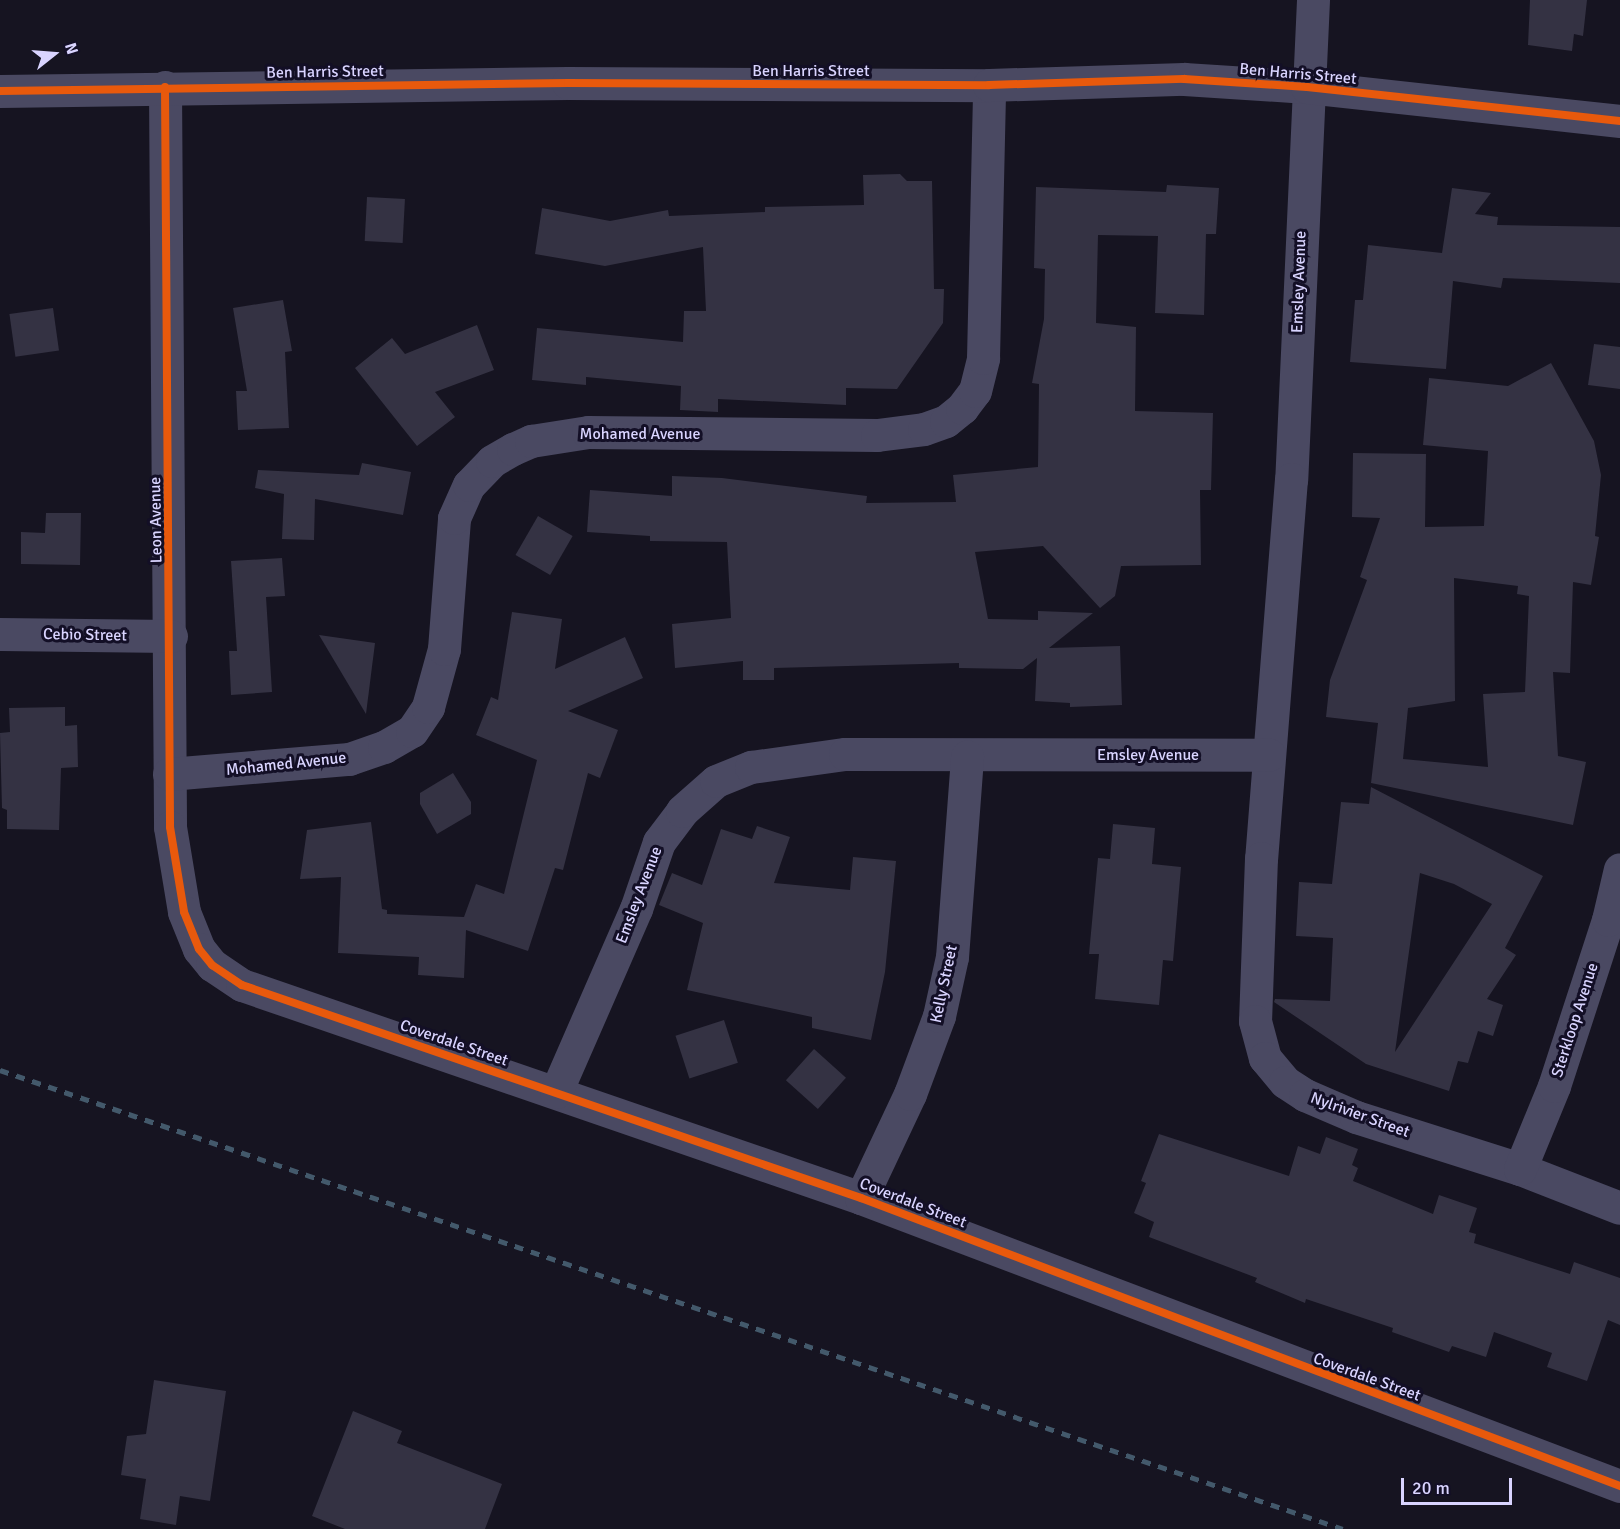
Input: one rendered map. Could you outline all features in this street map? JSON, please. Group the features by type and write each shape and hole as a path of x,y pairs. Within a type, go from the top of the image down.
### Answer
{"street":[{"name":"Emsley Avenue","path":"556,1092 636,909 659,842 682,811 716,781 751,767 845,754 967,757 1269,755 1291,479 1307,87 1314,0"},
{"name":"Ben Harris Street","path":"0,91 165,87 989,85 1184,79 1307,87 1620,122"},
{"name":"Mohamed Avenue","path":"169,774 350,759 384,747 412,730 428,707 444,649 454,518 469,485 492,461 513,449 531,441 588,432 877,435 924,429 946,421 962,408 975,391 983,358 989,85"},
{"name":"Leon Avenue","path":"165,87 171,636 170,827 177,882 184,912 199,949"},
{"name":"Cebio Street","path":"0,634 171,636"},
{"name":"Nylrivier Street","path":"1269,755 1254,997 1255,1021 1265,1058 1285,1082 1305,1095 1346,1113 1521,1169 1620,1208"},
{"name":"Kelly Street","path":"861,1198 909,1094 939,1016 952,957 967,757"},
{"name":"Sterkloop Avenue","path":"1521,1169 1554,1086 1608,920 1620,869"},
{"name":"Coverdale Street","path":"199,949 212,965 242,985 861,1198 1620,1486"}],"building":[{"path":"1530,0 1587,0 1583,36 1574,34 1572,51 1528,45"},
{"path":"900,174 907,181 932,181 934,289 944,289 943,323 897,389 846,388 846,405 718,399 718,412 680,410 681,386 586,377 586,385 532,380 537,328 683,342 684,311 706,311 703,247 605,266 535,254 542,208 610,221 668,210 669,216 765,212 765,207 864,205 863,175"},
{"path":"1167,185 1219,188 1216,234 1206,234 1204,315 1155,313 1158,236 1098,235 1096,323 1136,327 1135,411 1213,413 1211,490 1200,490 1201,565 1121,566 1115,596 1100,608 1043,546 975,552 988,619 1038,620 1038,611 1093,613 1049,648 1120,646 1122,705 1070,707 1070,703 1035,701 1037,658 1023,669 959,668 959,663 774,668 774,680 743,680 743,661 675,668 672,624 731,618 727,542 650,541 650,536 587,532 590,490 672,496 672,476 722,478 867,496 866,503 956,502 953,475 1038,467 1039,384 1032,383 1044,319 1045,269 1034,268 1036,187 1166,192"},
{"path":"1452,188 1491,193 1475,214 1498,217 1497,225 1620,227 1620,283 1503,278 1501,288 1453,281 1446,369 1350,362 1355,300 1363,300 1368,245 1442,253"},
{"path":"367,197 405,199 403,243 365,241"},
{"path":"283,300 292,351 285,352 289,428 238,430 236,391 247,391 233,308"},
{"path":"53,308 59,351 15,357 9,314"},
{"path":"477,325 494,370 435,392 455,417 417,446 355,368 392,338 405,354"},
{"path":"1594,344 1620,347 1620,389 1588,385"},
{"path":"1551,363 1594,441 1601,475 1595,536 1599,537 1591,585 1573,582 1570,673 1553,672 1558,756 1586,762 1573,825 1371,783 1378,723 1326,717 1330,680 1367,580 1360,577 1380,518 1352,517 1353,453 1426,454 1425,527 1484,526 1488,451 1423,445 1429,378 1508,386","holes":["1454,578 1518,586 1517,594 1529,596 1525,692 1483,694 1488,767 1403,759 1408,708 1455,701"]},
{"path":"362,463 411,472 403,515 315,499 314,540 282,539 284,494 255,488 258,470 359,475"},
{"path":"46,513 81,513 80,565 21,564 21,532 45,533"},
{"path":"538,516 573,536 550,575 516,555"},
{"path":"282,558 285,596 266,597 272,692 231,695 229,651 237,651 231,561"},
{"path":"512,612 562,619 555,669 625,637 643,678 568,711 618,730 600,778 588,773 563,870 555,868 528,951 466,930 464,978 418,975 419,957 338,953 341,877 300,879 307,830 371,822 382,909 387,910 387,914 464,917 476,884 504,894 537,760 476,735 491,697 498,700"},
{"path":"319,635 375,643 366,714"},
{"path":"65,707 65,726 77,725 78,767 61,768 59,830 7,829 7,810 2,808 0,733 10,732 9,708"},
{"path":"453,773 471,802 471,814 437,834 420,804 420,793"},
{"path":"1371,787 1543,876 1505,948 1516,955 1487,999 1503,1005 1493,1036 1478,1031 1468,1063 1458,1061 1449,1091 1366,1064 1274,1002 1275,999 1330,1001 1333,938 1296,936 1299,882 1332,884 1341,802 1369,804","holes":["1420,873 1454,884 1492,904 1395,1052"]},
{"path":"1113,824 1155,828 1152,864 1181,867 1173,961 1163,960 1159,1005 1095,999 1099,954 1089,954 1098,858 1110,859"},
{"path":"757,826 790,837 774,883 850,890 853,857 896,861 885,972 871,1040 812,1028 812,1017 687,990 703,923 659,905 672,873 702,885 721,829 752,839"},
{"path":"724,1020 738,1063 689,1079 675,1036"},
{"path":"814,1049 846,1078 818,1109 786,1080"},
{"path":"1159,1134 1289,1176 1298,1146 1320,1154 1326,1137 1358,1149 1352,1165 1358,1168 1353,1181 1433,1214 1439,1195 1477,1208 1469,1232 1476,1234 1474,1243 1570,1274 1574,1262 1620,1278 1620,1325 1608,1320 1587,1381 1547,1367 1552,1353 1494,1332 1486,1357 1452,1346 1449,1352 1392,1332 1393,1328 1306,1299 1305,1303 1255,1282 1257,1278 1149,1237 1154,1222 1134,1213 1146,1183 1141,1181"},
{"path":"154,1380 226,1391 210,1501 180,1496 176,1525 140,1519 146,1479 121,1475 127,1436 146,1434"},
{"path":"353,1411 402,1431 397,1443 502,1484 485,1529 345,1529 312,1516"}],"railway":[{"path":"0,1070 1343,1529"}],"cycle path":[{"path":"0,91 568,83 989,85 1184,79 1307,87 1620,121"},
{"path":"165,87 170,827 184,912 199,949 212,965 242,985 861,1198 1620,1486"}]}
